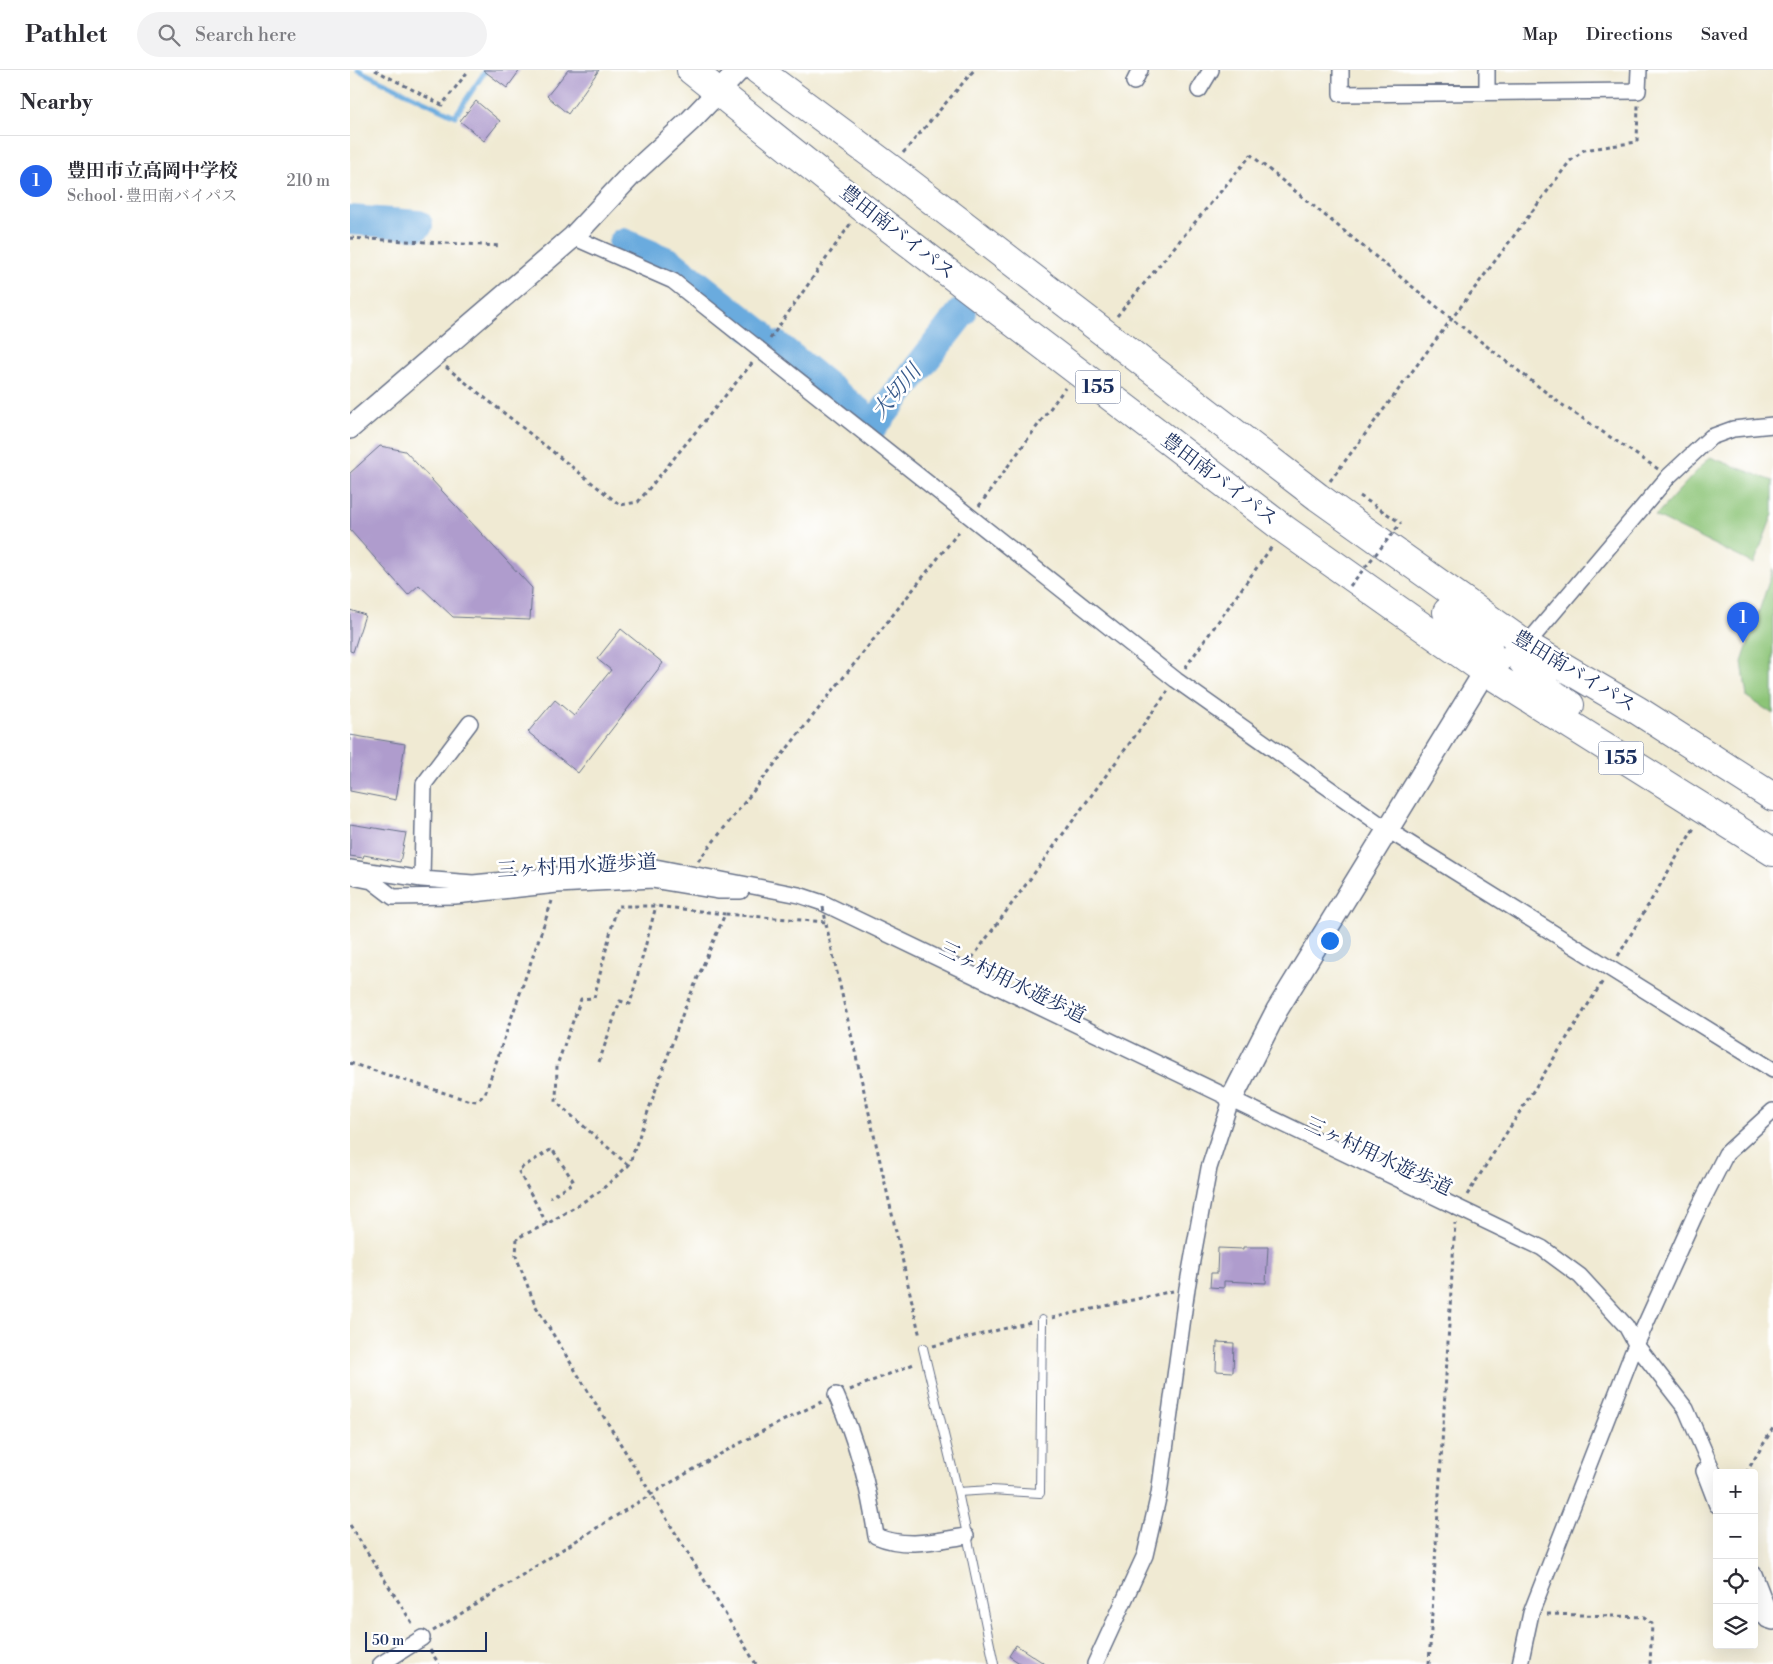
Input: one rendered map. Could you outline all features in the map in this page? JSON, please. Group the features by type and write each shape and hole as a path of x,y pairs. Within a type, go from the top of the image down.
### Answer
{"highway":[{"name":"豊田南バイパス","path":"691,70 718,81 862,207 1284,529 1506,658 1637,710 1773,797"},
{"name":"155","path":"758,70 890,168 1318,497"},
{"path":"1318,497 1365,553 1477,633 1542,686 1685,782 1706,824"},
{"name":"豊田南バイパス","path":"1506,658 1706,824 1773,852"}],"street":[{"path":"350,428 573,237 718,81 739,70"},
{"path":"1199,90 1212,70"},
{"path":"1340,70 1341,94 1487,91 1638,91 1638,70"},
{"path":"1487,91 1488,70"},
{"path":"573,237 673,281 972,516 1176,680 1388,830 1773,1070"},
{"path":"1095,1664 1145,1555 1159,1494 1187,1288 1207,1178 1230,1105 1277,1010 1388,830 1506,658 1669,476 1711,436 1732,428 1773,425"},
{"path":"422,879 424,784 470,723"},
{"path":"350,868 422,879 473,883 650,866 799,895 823,903 962,970 1230,1105 1542,1248 1580,1276 1626,1326 1634,1350 1680,1412 1713,1495"},
{"name":"三ヶ村用水遊歩道","path":"350,876 372,880 393,897 455,896 557,886 653,880 719,891 740,891 746,895 808,907 1230,1105"},
{"path":"1520,1664 1531,1613 1634,1350 1694,1217 1726,1154 1773,1111"},
{"path":"1634,1350 1686,1409 1713,1472"},
{"path":"836,1395 854,1435 869,1491 876,1536 893,1543 915,1544 966,1536"},
{"path":"1758,1584 1766,1605 1773,1610"},
{"path":"1758,1609 1767,1620 1773,1622"},
{"path":"381,1664 422,1638"}],"lane":[{"path":"958,1492 991,1490 1040,1493 1042,1320"},
{"path":"923,1348 958,1492 994,1664"}],"path":[{"path":"375,70 442,105 469,70"},
{"path":"890,168 974,70"},
{"path":"1318,497 1570,161 1584,150 1637,142 1638,91"},
{"path":"1104,332 1251,155 1452,319 1561,404 1669,476"},
{"path":"432,356 620,505 638,502 761,351 862,207"},
{"path":"350,238 501,246"},
{"path":"689,874 972,516 1078,372"},
{"path":"1350,586 1401,523 1360,496"},
{"path":"962,970 1176,680 1284,529"},
{"path":"1429,1664 1458,1211 1611,968 1706,824"},
{"path":"350,1063 467,1100 477,1100 485,1094 557,886"},
{"path":"628,1165 556,1102 557,1065 581,999 594,998 617,906 656,906 826,923"},
{"path":"599,1062 620,1001 630,1004 656,906"},
{"path":"824,907 826,923 923,1348"},
{"path":"725,914 684,1010 628,1165 599,1192 546,1224 517,1238 516,1256 535,1305 756,1664"},
{"path":"546,1224 518,1170 552,1149 574,1182 550,1197"},
{"path":"422,1638 653,1495 778,1422 836,1395 925,1359"},
{"path":"1748,1469 1773,1428"},
{"path":"350,1525 440,1664"},
{"path":"1531,1613 1644,1617 1652,1624 1650,1664"}],"green space":[{"path":"1710,457 1773,481 1773,514 1754,564 1655,516"},
{"path":"1773,569 1773,714 1747,697 1742,662"}],"building":[{"path":"483,70 520,70 507,88"},
{"path":"568,70 599,70 568,114 547,96"},
{"path":"476,101 500,121 484,141 460,121"},
{"path":"380,446 405,451 532,588 530,620 453,617 419,585 408,595 350,530 350,473"},
{"path":"350,610 365,615 353,652 350,651"},
{"path":"621,629 663,663 578,773 528,732 555,700 574,716 611,670 597,659"},
{"path":"350,735 405,744 396,800 350,791"},
{"path":"350,824 406,833 400,862 364,855 363,858 350,856"},
{"path":"1243,1247 1268,1247 1266,1283 1224,1281 1224,1288 1210,1287 1211,1273 1217,1273 1218,1248 1243,1249"},
{"path":"1217,1342 1234,1343 1233,1372 1216,1371"},
{"path":"1016,1645 1045,1664 1021,1664 1009,1656"}],"waterway":[{"path":"358,70 455,116 486,70"},
{"name":"大切川","path":"350,220 418,225"},
{"name":"大切川","path":"623,243 670,263 760,334"},
{"name":"大切川","path":"777,346 874,425 962,312"}],"place":[{"name":"豊田市立高岡中学校","path":"1743,643"}]}
